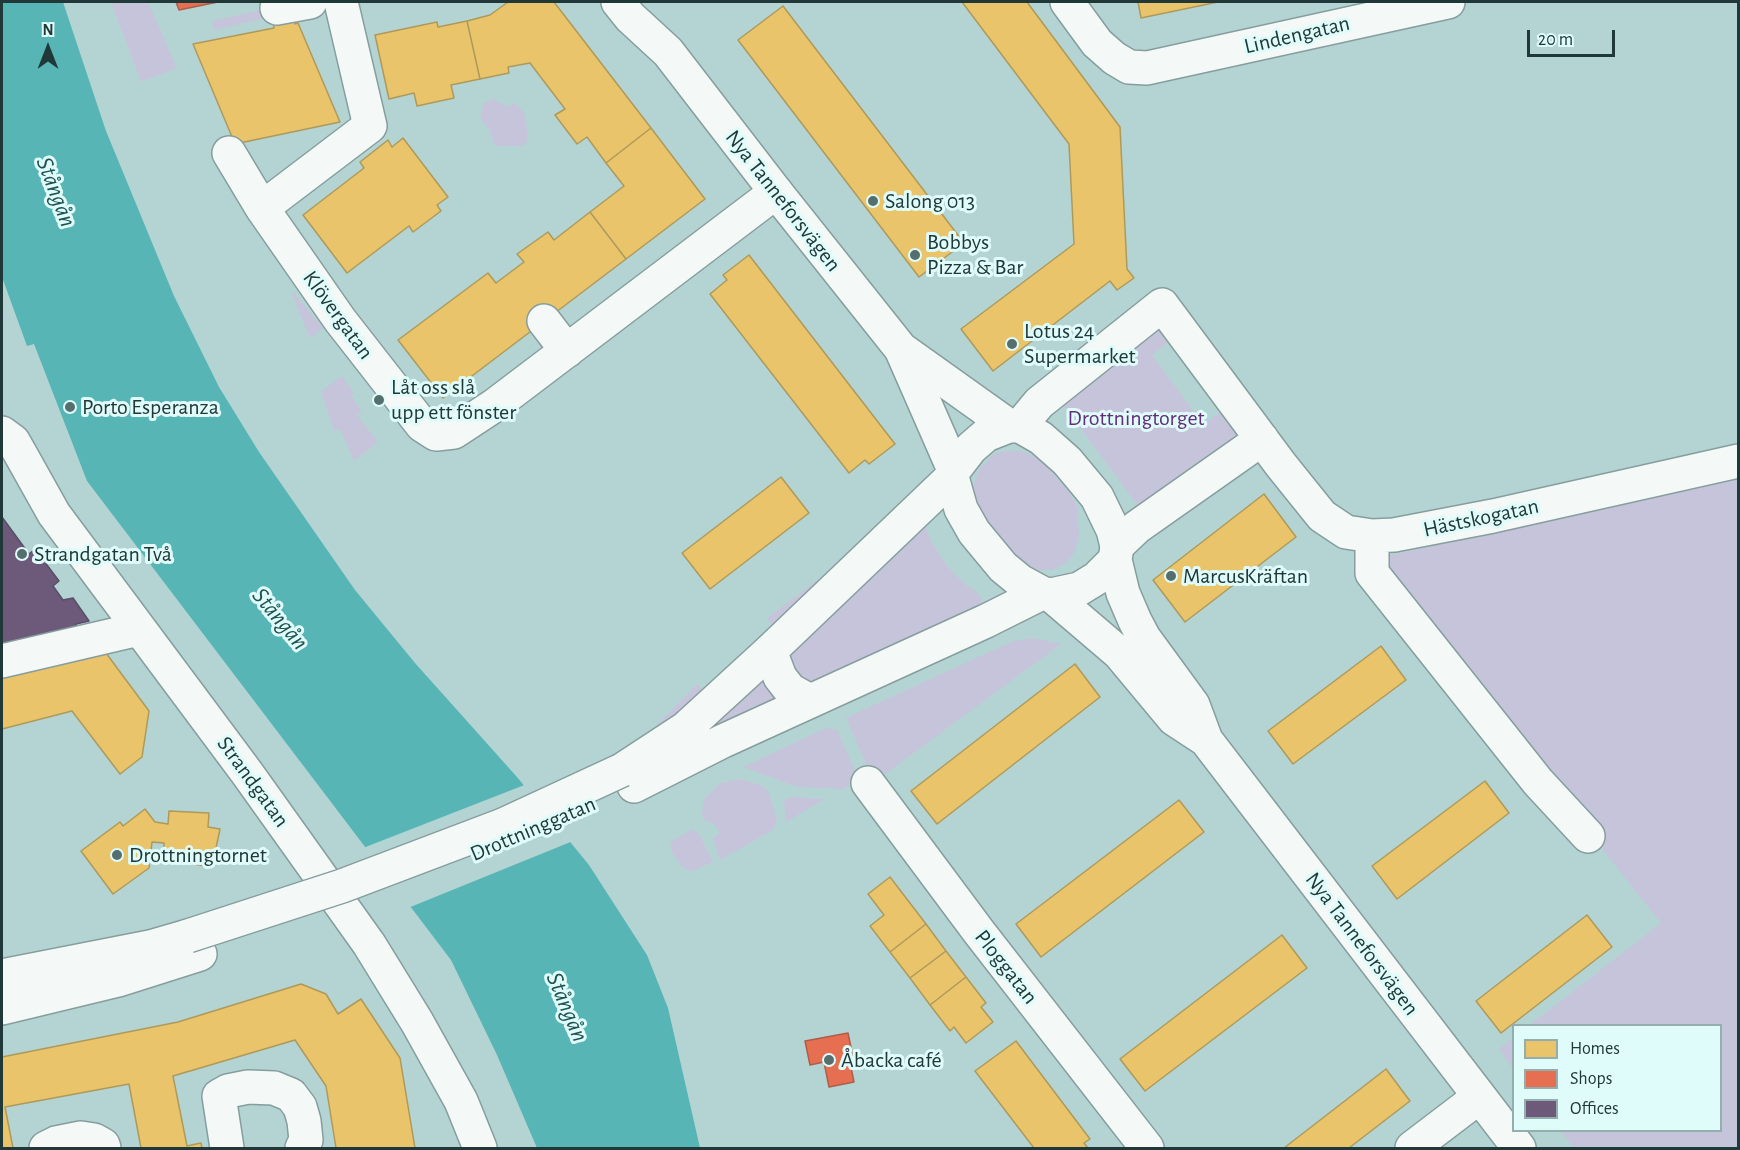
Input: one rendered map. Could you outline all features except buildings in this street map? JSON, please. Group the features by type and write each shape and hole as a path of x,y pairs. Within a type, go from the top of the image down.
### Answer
{"street":[{"path":"277,8 310,2"},
{"path":"262,208 370,126 341,2"},
{"name":"Nya Tanneforsvägen","path":"618,2 630,17 668,52 901,349 953,474"},
{"name":"Nya Tanneforsvägen","path":"648,2 668,52"},
{"name":"Lindengatan","path":"1067,2 1097,43 1113,58 1129,67 1147,68 1360,11 1448,2"},
{"name":"Klövergatan","path":"229,153 262,208 340,320 422,425 436,434 454,432 495,405 776,192"},
{"path":"1162,305 1262,439 1137,527 1097,578 1079,589 1046,594 1020,581 1003,567 974,532 961,509 953,474 971,448 986,435 1015,426 1040,403 1162,305"},
{"path":"544,321 567,351"},
{"name":"Nya Tanneforsvägen","path":"901,349 1015,426"},
{"path":"1015,426 1041,438 1067,461 1097,497 1113,530 1116,553"},
{"name":"Strandgatan","path":"2,433 12,441 54,513 247,773 369,944 417,1022 461,1101 480,1149"},
{"name":"Hästskogatan","path":"1262,439 1322,516 1346,532 1372,536 1395,535 1493,516 1738,461"},
{"name":"Drottninggatan","path":"628,778 770,651 953,474"},
{"path":"1372,536 1372,573 1531,774 1588,836"},
{"name":"Nya Tanneforsvägen","path":"1116,553 1123,593 1135,621 1144,638 1193,705 1206,740 1519,1149"},
{"name":"Nya Tanneforsvägen","path":"1046,594 1119,653 1174,719 1206,740"},
{"name":"Drottninggatan","path":"2,1008 118,980 194,945 351,902 511,840 628,778 723,741 1046,594"},
{"path":"2,661 139,629"},
{"path":"770,651 780,677 790,690 810,701"},
{"name":"Ploggatan","path":"868,783 964,913 1147,1149"},
{"name":"Drottninggatan","path":"2,976 150,946 194,945"},
{"path":"227,1149 219,1096 228,1091 248,1087 274,1088 291,1095 300,1107 304,1121 306,1140 302,1149"},
{"path":"1412,1149 1479,1097"},
{"path":"46,1149 56,1143 81,1138 94,1140 103,1145 104,1149"}],"green space":[{"path":"111,2 148,2 177,68 141,82"},
{"path":"265,9 266,18 214,30 212,21"},
{"path":"494,99 508,107 515,103 524,113 528,134 526,143 522,146 495,146 489,129 480,118 484,103"},
{"path":"294,293 323,328 310,338 292,294"},
{"name":"Drottningtorget","path":"1156,325 1169,342 1152,355 1203,424 1221,412 1237,434 1139,507 1058,398"},
{"path":"342,376 354,393 351,396 362,411 357,415 378,442 354,461 340,429 334,431 321,391"},
{"path":"1020,451 1034,456 1049,468 1069,492 1077,506 1079,537 1074,553 1067,562 1053,570 1039,570 1024,565 1009,552 978,514 973,496 979,469 994,454"},
{"path":"1738,479 1738,1148 1574,1148 1561,1132 1722,1132 1722,1024 1531,1024 1661,923 1385,576 1382,557"},
{"path":"923,521 931,541 947,566 966,585 977,592 986,607 817,682 808,682 797,676 788,655"},
{"path":"841,562 842,570 772,624 766,619"},
{"path":"1033,638 1061,644 877,780 869,770 846,718 1013,641"},
{"path":"761,671 769,692 778,701 702,736"},
{"path":"697,684 702,689 694,696 678,720 645,737"},
{"path":"826,728 837,730 858,778 844,789 798,787 743,767"},
{"path":"740,779 761,785 768,791 777,820 774,829 720,860 713,838 720,833 713,822 706,822 702,814 704,799 720,783"},
{"path":"791,797 825,799 786,822 784,803"},
{"path":"693,829 700,836 713,862 691,871 682,867 672,852 670,842"},
{"path":"1512,1039 1512,1068 1499,1049"}],"water":[{"name":"Stångån","path":"2,2 63,2 106,131 174,296 219,387 259,452 355,590 415,663 517,777 589,865 647,955 668,1008 700,1148 537,1148 497,1055 451,960 87,481 34,344 27,346 2,277"}],"pier":[{"path":"527,784 573,841 408,908 363,848"}],"place":[{"name":"Salong 013","path":"873,201"},
{"name":"Bobbys Pizza & Bar","path":"915,255"},
{"name":"Lotus 24 Supermarket","path":"1012,344"},
{"name":"Låt oss slå upp ett fönster","path":"379,400"},
{"name":"Porto Esperanza","path":"70,407"},
{"name":"Strandgatan Två","path":"22,554"},
{"name":"MarcusKräftan","path":"1171,576"},
{"name":"Drottningtornet","path":"117,855"},
{"name":"Åbacka café","path":"829,1060"}]}
